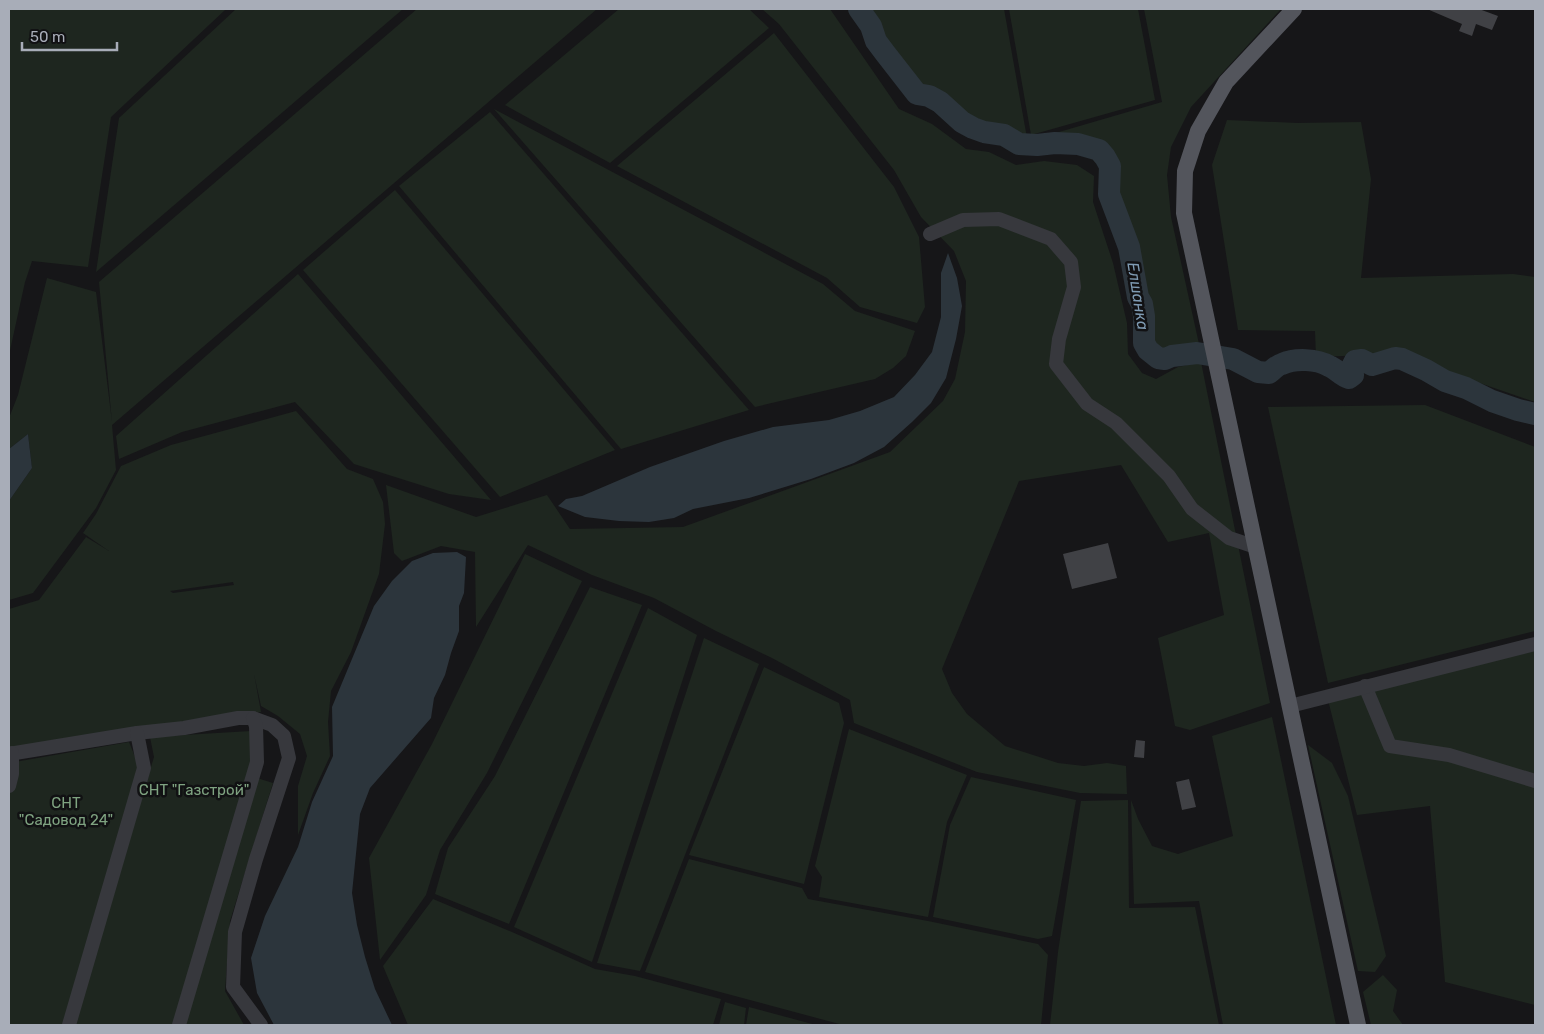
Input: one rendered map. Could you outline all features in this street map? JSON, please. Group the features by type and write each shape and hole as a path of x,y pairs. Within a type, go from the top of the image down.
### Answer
{"main road":[{"path":"1294,9 1226,82 1198,131 1185,171 1184,213 1358,1025"}],"street":[{"path":"930,234 963,220 999,219 1051,239 1071,262 1074,287 1059,338 1056,364 1087,404 1116,423 1169,476 1192,508 1229,538 1256,547"},
{"path":"1290,706 1535,644"},
{"path":"1365,686 1390,746 1449,755 1535,781"},
{"path":"9,786 12,774 10,753 137,733 184,728 238,718 252,718 272,725 284,736 289,758 256,859 235,932 233,987 262,1025"},
{"path":"179,1025 257,762 256,726 252,718"},
{"path":"68,1025 144,768 137,733"}],"green space":[{"path":"9,9 226,9 111,117 88,267 32,261 25,282 9,355"},
{"path":"236,9 403,9 96,272 119,118"},
{"path":"417,9 597,9 112,425 116,470 96,508 33,593 9,600 9,501 32,468 28,434 9,449 9,418 18,395 47,278 96,292 112,422 99,282"},
{"path":"619,9 749,9 769,28 610,163 505,105"},
{"path":"762,9 830,9 899,109 932,124 966,149 989,152 1016,165 1044,161 1077,165 1094,176 1093,202 1113,263 1127,323 1128,354 1142,373 1156,379 1178,367 1201,362 1270,703 1190,730 1175,726 1158,638 1224,615 1209,533 1168,542 1121,465 1019,481 942,669 952,693 967,714 1005,746 1058,763 1084,766 1107,763 1126,766 1127,794 1080,793 977,772 854,723 850,700 654,598 592,575 528,545 476,627 475,552 441,546 402,561 394,553 386,485 476,517 547,495 570,529 683,527 890,452 943,401 955,379 965,332 966,281 954,251 921,217 894,170 779,24"},
{"path":"851,9 1004,9 1027,138 1023,151 978,134 910,97 876,54 866,30"},
{"path":"1009,9 1138,9 1155,100 1031,135"},
{"path":"1144,9 1281,9 1191,107 1171,147 1167,175 1171,217 1199,344 1173,353 1153,364 1142,357 1139,319 1128,262 1106,201 1108,180 1100,160 1070,150 1030,148 1035,139 1162,102"},
{"path":"774,33 894,187 919,237 925,307 917,323 860,307 827,278 617,166"},
{"path":"494,109 823,284 855,311 915,331 906,356 893,368 875,379 755,407"},
{"path":"490,112 749,410 621,449 399,186"},
{"path":"1227,120 1297,123 1361,122 1371,179 1361,278 1513,274 1535,277 1535,402 1396,354 1316,357 1315,331 1238,330 1212,165"},
{"path":"395,190 615,450 500,497 303,270"},
{"path":"298,274 491,500 449,494 354,464 295,402 182,432 119,459 116,436"},
{"path":"1425,405 1535,447 1535,631 1328,683 1268,407"},
{"path":"296,411 347,469 373,479 383,502 385,524 379,574 351,652 331,691 328,722 330,756 313,793 298,835 298,786 307,756 300,734 278,716 261,706 254,674 261,712 9,749 9,609 39,600 86,537 109,551 83,533 96,514 121,466 171,445","holes":["233,582 234,585 173,593 170,591"]},
{"path":"525,554 582,581 487,773 440,850 426,895 380,960 369,858 432,744"},
{"path":"590,587 642,605 509,924 435,894 448,848 495,776"},
{"path":"648,608 697,635 592,962 514,927"},
{"path":"704,638 759,664 640,971 597,963"},
{"path":"1535,647 1535,1005 1445,982 1430,806 1357,815 1328,700"},
{"path":"764,667 839,703 844,723 804,884 689,855"},
{"path":"1272,717 1336,1025 1223,1025 1199,901 1134,904 1131,800 1138,819 1152,846 1178,854 1233,836 1212,736"},
{"path":"849,729 967,775 947,822 928,917 819,897 822,877 815,866"},
{"name":"СНТ \"Газстрой\"","path":"251,731 251,764 174,1025 75,1025 154,757 150,737"},
{"name":"СНТ \"Садовод 24\"","path":"129,742 140,769 63,1025 9,1025 9,763"},
{"path":"1308,745 1332,763 1348,796 1386,956 1375,972 1358,971"},
{"path":"971,777 1076,800 1052,936 1038,939 933,917 950,825"},
{"path":"257,778 273,783 230,921 225,991 244,1025 185,1025"},
{"path":"1128,800 1129,908 1195,907 1219,1025 1050,1025 1058,952 1081,801"},
{"path":"689,859 802,888 808,899 1038,944 1048,955 1041,1025 843,1025 645,972"},
{"path":"433,899 595,969 635,976 721,999 713,1025 408,1025 383,966"},
{"path":"1383,975 1397,990 1393,1011 1403,1025 1371,1025 1363,992"},
{"path":"725,1002 746,1008 744,1025 719,1025"},
{"path":"749,1007 816,1025 746,1025"}],"shaded area":[{"path":"948,253 957,278 962,306 946,378 931,403 884,447 854,463 811,479 749,498 693,509 674,518 649,522 619,521 585,517 558,506 566,499 582,496 650,467 724,441 773,427 829,420 860,411 894,397 915,375 932,352 941,317 941,273"},
{"path":"28,434 32,468 9,501 9,449"},
{"path":"457,552 466,557 464,593 459,606 459,631 445,675 434,698 431,718 370,788 360,814 352,893 365,957 375,989 392,1025 274,1025 257,993 251,958 265,916 298,847 312,802 333,756 332,707 374,606 392,581 412,561 433,553"}],"building":[{"path":"1427,9 1479,9 1498,16 1492,30 1476,24 1472,36 1459,31 1462,24"},
{"path":"1108,543 1117,578 1072,589 1063,554"},
{"path":"1136,740 1145,741 1144,758 1134,757"},
{"path":"1189,779 1196,807 1182,810 1176,782"}],"waterway":[{"name":"Елшанка","path":"859,9 871,26 876,41 917,94 929,96 940,102 962,122 984,132 1004,135 1019,144 1078,144 1099,150 1105,157 1110,166 1109,194 1129,247 1138,297 1142,304 1144,343 1148,350 1158,358 1165,359 1172,356 1197,353 1233,359 1258,372 1269,373 1278,365 1287,362 1299,360 1312,361 1332,367 1349,378 1353,375 1352,367 1355,361 1362,360 1372,365 1395,358 1402,359 1445,381 1466,388 1492,401 1535,414"}]}
